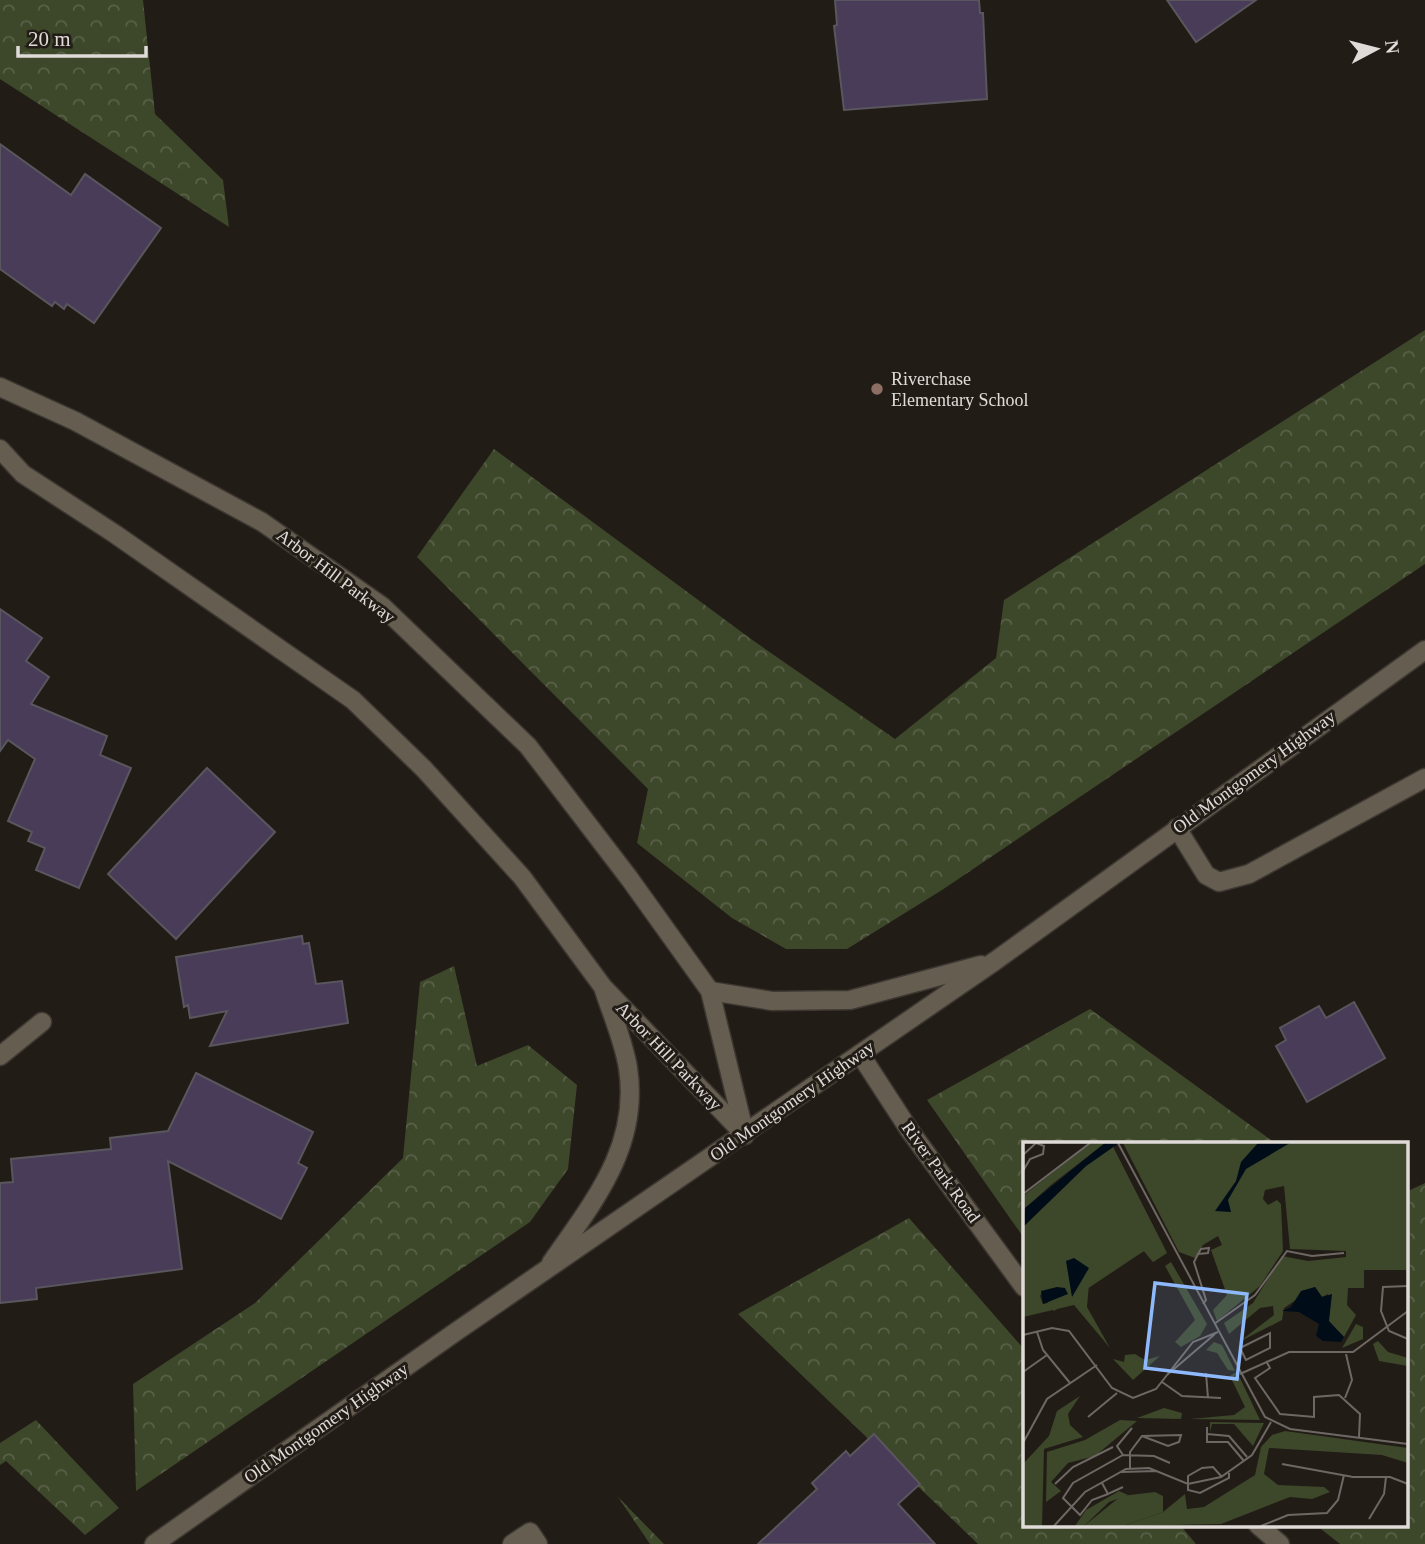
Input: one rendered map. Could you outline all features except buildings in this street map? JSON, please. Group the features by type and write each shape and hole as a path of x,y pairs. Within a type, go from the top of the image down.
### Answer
{"street":[{"name":"Arbor Hill Parkway","path":"0,387 75,421 262,522 382,606 528,746 710,990 745,1135"},
{"name":"Arbor Hill Parkway","path":"0,449 23,474 137,549 353,700 424,769 522,877 603,987 745,1135"},
{"name":"Old Montgomery Highway","path":"154,1544 995,961 1425,650"},
{"path":"1177,828 1206,875 1219,883 1250,874 1425,778"},
{"path":"710,990 772,1001 850,1000 995,961"},
{"path":"544,1272 598,1196 621,1151 630,1107 628,1066 603,987"},
{"path":"0,1056 42,1021"},
{"name":"River Park Road","path":"860,1054 910,1131 1023,1286"},
{"path":"1259,1526 1280,1544"},
{"path":"512,1544 530,1532 538,1544"}],"green space":[{"path":"0,0 143,0 155,114 223,180 229,227 0,79"},
{"path":"1425,330 1425,564 942,890 847,949 786,949 732,918 637,843 648,789 417,557 494,449 751,639 895,739 996,658 1004,600"},
{"path":"454,966 477,1066 528,1045 577,1085 568,1169 530,1222 136,1491 133,1384 255,1303 403,1158 420,982"},
{"path":"1090,1009 1274,1142 1023,1142 1023,1237 927,1100"},
{"path":"1425,1183 1425,1544 1340,1544 1317,1526 1408,1526 1408,1191"},
{"path":"909,1218 1023,1348 1023,1526 1181,1526 1196,1544 978,1544 738,1314"},
{"path":"36,1420 119,1508 85,1535 6,1461 0,1465 0,1443"},
{"path":"618,1497 664,1544 650,1544"}],"place":[{"name":"Riverchase Elementary School","path":"877,389"}]}
